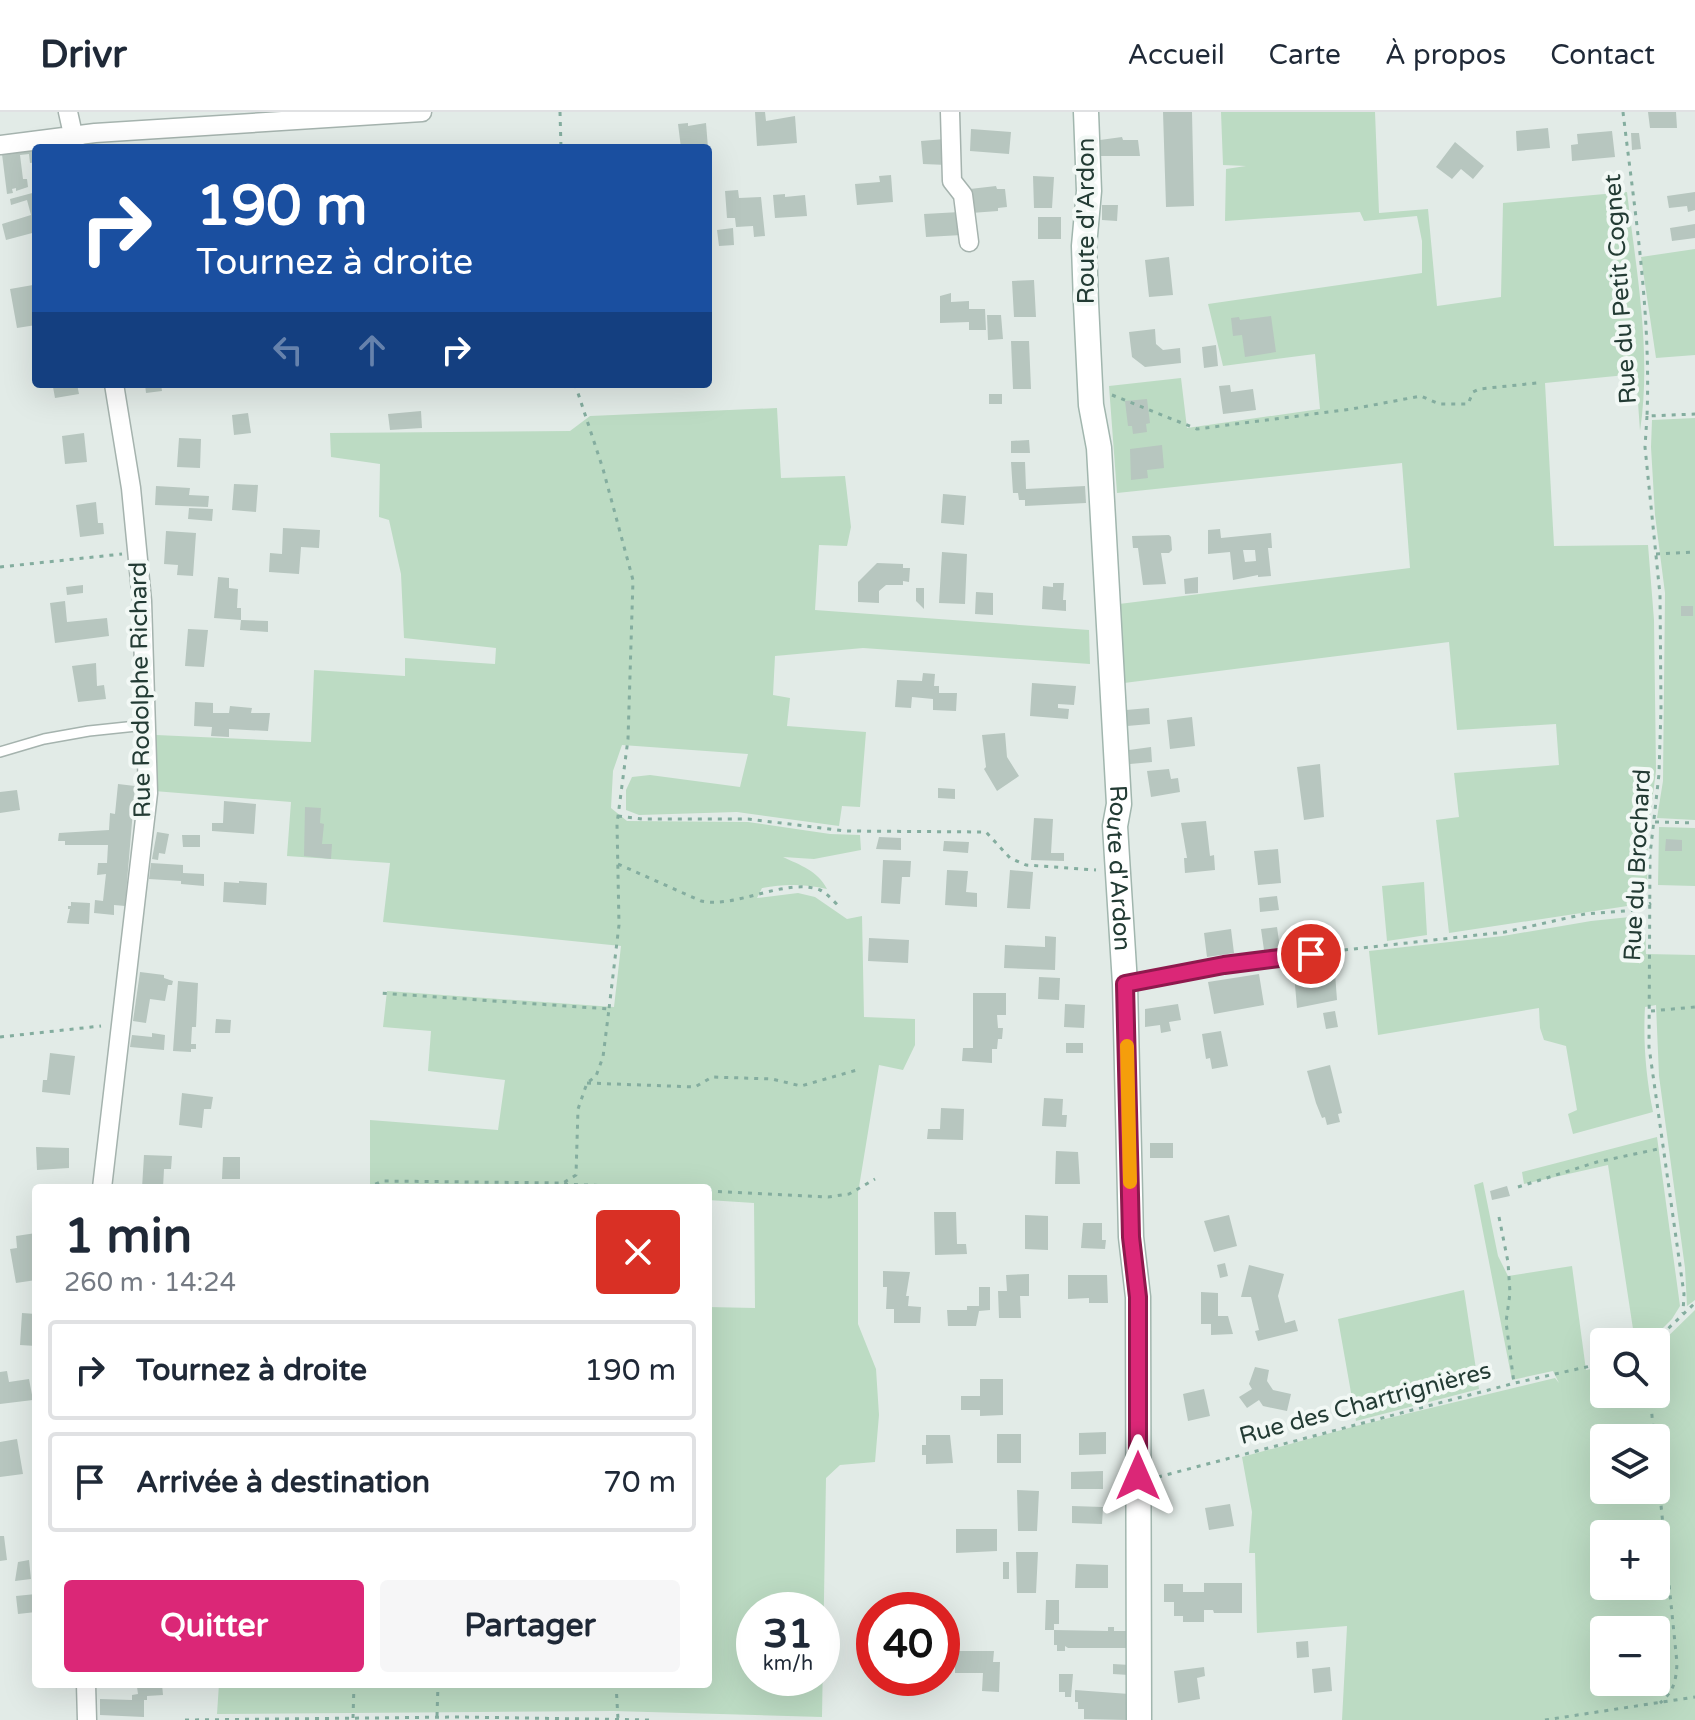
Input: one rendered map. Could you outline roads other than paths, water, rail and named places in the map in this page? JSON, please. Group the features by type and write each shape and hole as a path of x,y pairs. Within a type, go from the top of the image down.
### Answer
{"street":[{"path":"68,112 75,142"},
{"path":"0,145 75,142 422,112"},
{"path":"950,112 952,181 963,195 969,242"},
{"name":"Route d'Ardon","path":"1086,112 1089,191 1084,246 1119,804 1115,826 1125,984 1131,1237 1138,1297 1139,1720"},
{"name":"Rue Rodolphe Richard","path":"102,1184 148,793 142,601 131,488 115,388"},
{"path":"86,1688 87,1720"}],"lane":[{"path":"0,752 59,736 146,725"},
{"path":"1125,984 1224,965 1332,952"}]}
